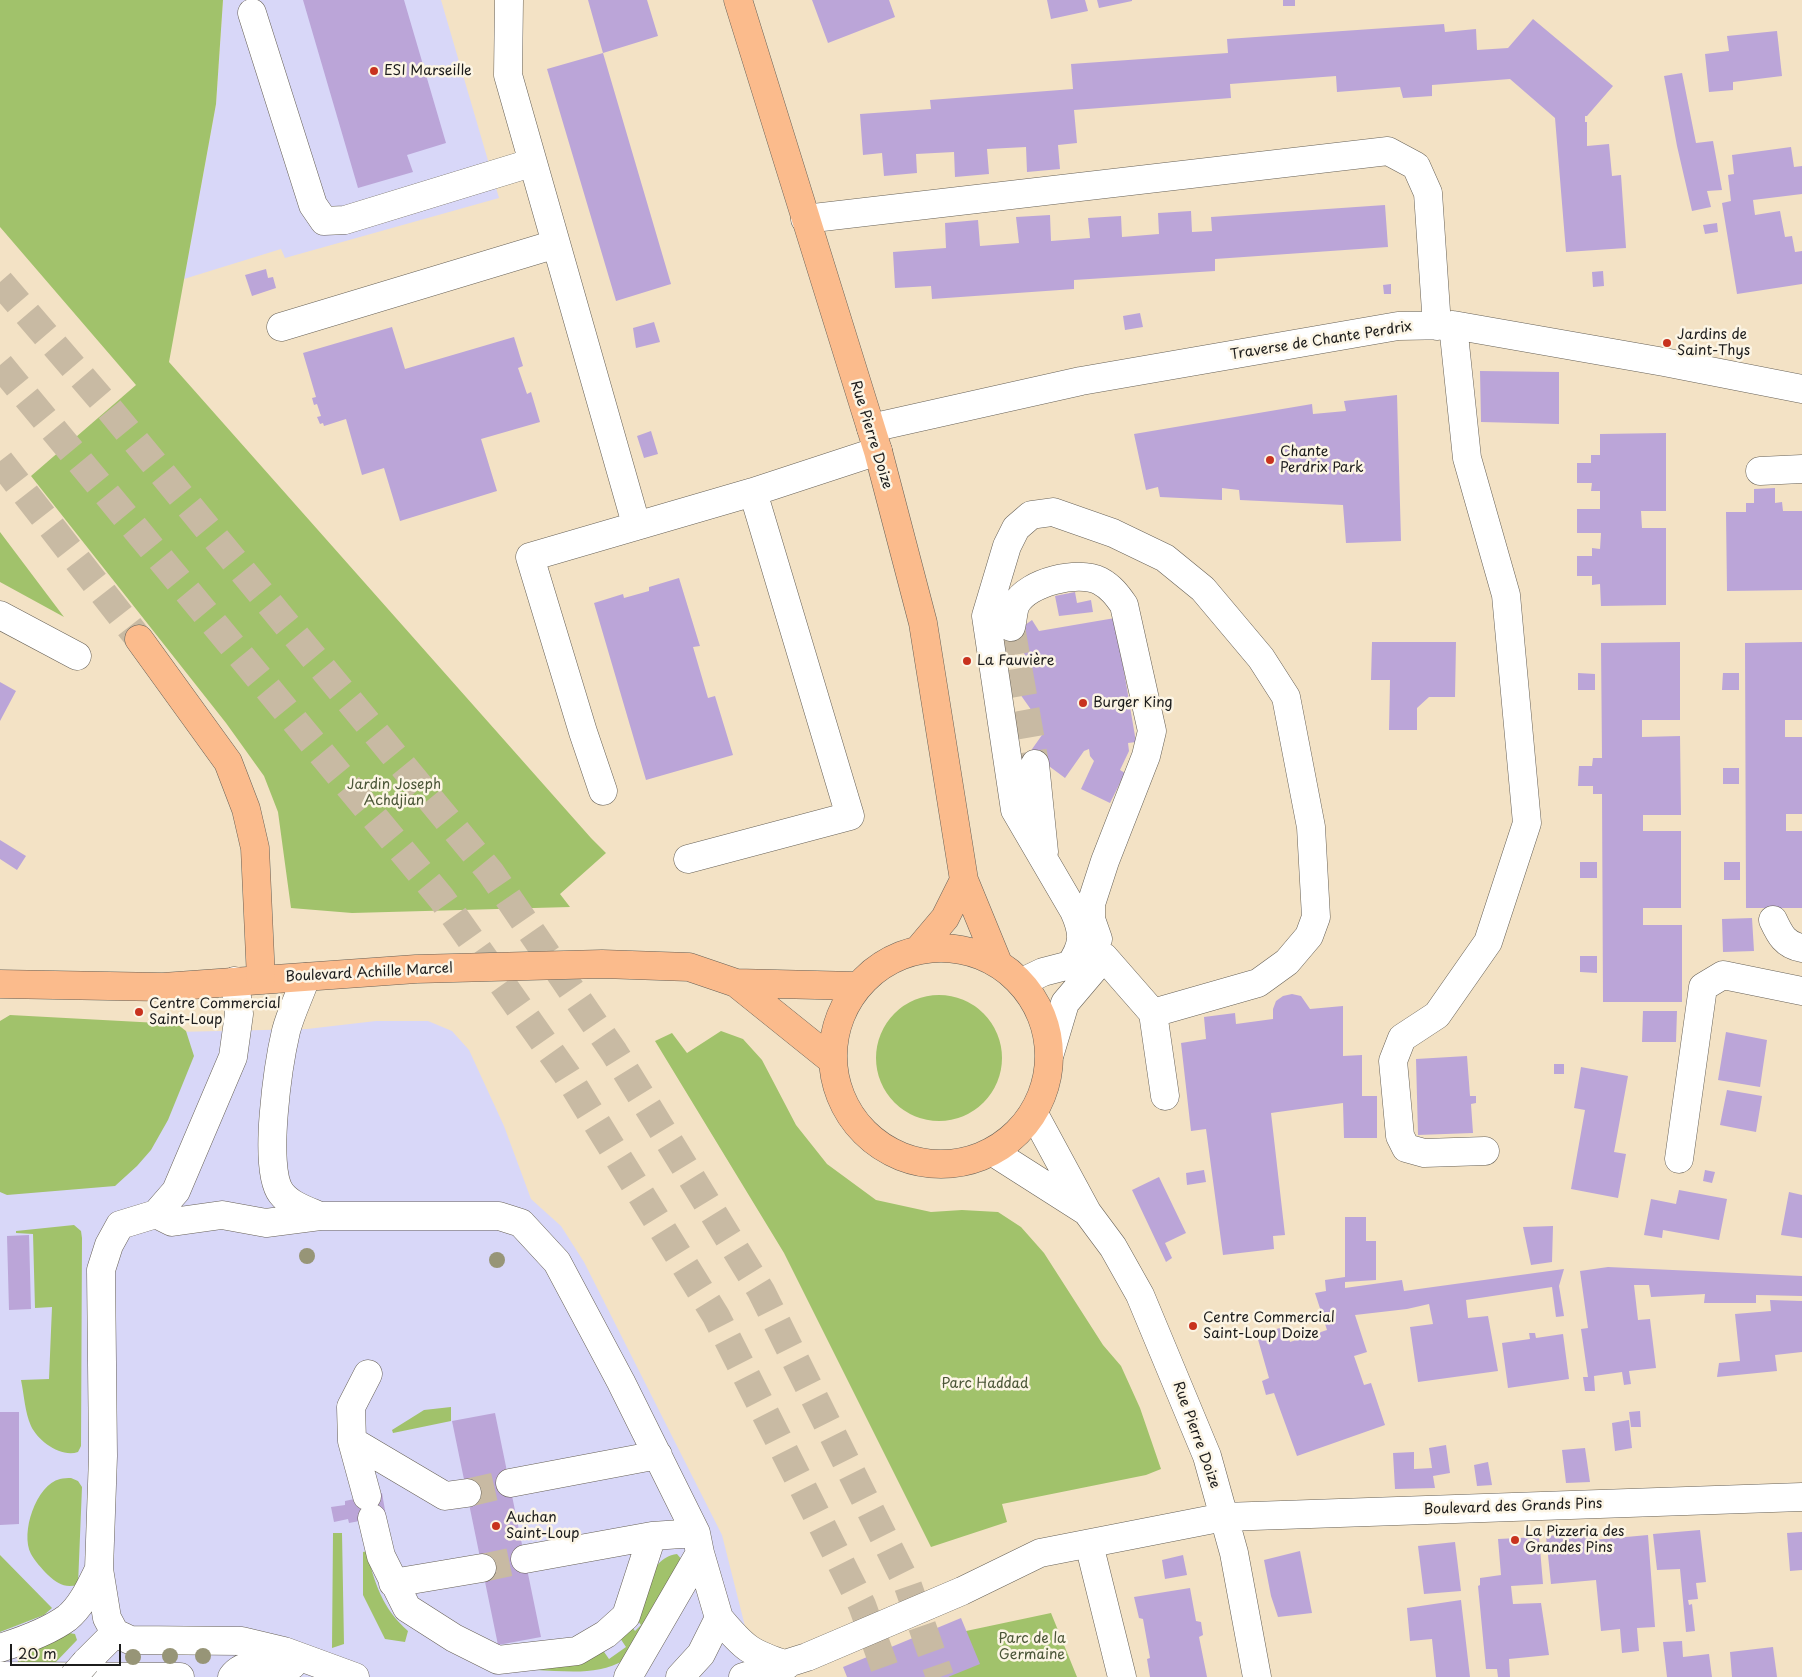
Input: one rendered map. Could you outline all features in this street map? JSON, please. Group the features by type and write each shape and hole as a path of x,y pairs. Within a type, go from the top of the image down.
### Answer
{"main road":[{"name":"Rue Pierre Doize","path":"738,0 875,439 923,622 964,880 998,963"},
{"path":"139,639 228,762 246,809 256,848 248,980"},
{"path":"918,950 945,918 964,880"},
{"path":"959,948 998,963 1022,982 1037,1003 1047,1027 1050,1053 1047,1085 1034,1114 1016,1136 992,1152 962,1164 929,1165 897,1156 869,1138 848,1113 836,1083 833,1061 838,1022 856,986 892,959 918,950 959,948"},
{"name":"Boulevard Achille Marcel","path":"0,984 163,987 416,969 602,964 689,967 736,983 856,986"},
{"name":"Boulevard Achille Marcel","path":"736,983 833,1061"}],"street":[{"path":"508,0 508,75 531,163 636,524"},
{"path":"252,13 314,205 324,221 345,220 531,163"},
{"path":"805,219 1388,151 1416,166 1428,193 1445,325 1467,458 1506,595 1527,823 1488,942 1437,1015 1402,1038 1393,1061 1400,1136 1406,1148 1424,1153 1485,1151"},
{"path":"281,327 556,244"},
{"name":"Traverse de Chante Perdrix","path":"603,791 583,732 530,557 636,524 753,492 875,439 1081,381 1398,326 1445,325 1664,362 1802,390"},
{"path":"1760,471 1802,469"},
{"path":"688,859 850,816 753,492"},
{"path":"1022,982 1043,972 1070,966 1081,950 1081,927 1045,861 1014,810 986,616 1007,546 1016,528 1031,515 1053,512 1112,533 1165,558 1203,589 1261,658 1286,697 1311,827 1316,917 1309,936 1287,962 1258,983 1153,1013"},
{"path":"1012,627 1015,604 1030,589 1050,581 1078,577 1098,580 1114,590 1124,605 1152,732 1146,756 1105,861 1091,904 1091,919 1104,957 1153,1013 1165,1096"},
{"path":"0,614 76,656"},
{"path":"1035,764 1045,861"},
{"path":"1773,920 1780,935 1792,946 1802,948"},
{"path":"1050,1053 1065,1003 1104,957"},
{"path":"1680,1159 1703,987 1724,975 1802,991"},
{"path":"306,977 287,1029 277,1075 272,1143 274,1180 280,1192 291,1202 320,1216"},
{"path":"248,980 239,1014 233,1057 176,1190 156,1214 120,1225 109,1244 101,1270 102,1466 99,1569 107,1618 116,1633 130,1640 242,1641 284,1651 355,1677"},
{"name":"Rue Pierre Doize","path":"1034,1114 1087,1212 1121,1261 1144,1302 1207,1456 1234,1553 1258,1677"},
{"name":"Rue Pierre Doize","path":"992,1152 1087,1212"},
{"path":"156,1214 172,1222 222,1215 266,1223 320,1216 499,1216 521,1223 556,1262 622,1382 698,1543 719,1618 739,1641 757,1655 787,1665"},
{"path":"368,1374 351,1407 352,1441 381,1556 407,1608 454,1638 498,1660 577,1651 606,1634 626,1616 652,1536"},
{"path":"352,1441 445,1496 466,1492"},
{"path":"510,1483 658,1455"},
{"name":"Boulevard des Grands Pins","path":"743,1677 787,1665 962,1591 1040,1553 1224,1517 1802,1498"},
{"path":"525,1559 652,1536 698,1543"},
{"path":"628,1677 698,1543"},
{"path":"1088,1544 1122,1677"},
{"path":"393,1583 482,1568"},
{"path":"7,1657 68,1617 87,1594 99,1569"},
{"path":"680,1677 701,1654 719,1618"},
{"path":"79,1670 116,1633"},
{"path":"7,1657 180,1677"},
{"path":"232,1677 237,1670 256,1664 284,1664 328,1668"}],"shaded area":[{"path":"223,0 441,0 499,198 285,258 281,249 184,279 216,104"},
{"path":"376,1021 428,1021 452,1031 469,1050 504,1126 531,1199 561,1226 584,1262 722,1535 754,1662 743,1677 0,1677 0,1036 307,1029"}],"green space":[{"name":"Jardin Joseph Achdjian","path":"0,0 223,0 216,104 169,362 606,853 560,894 570,907 352,913 291,908 278,812 264,776 226,723 31,476 136,385 0,227"},
{"path":"0,532 64,617 0,582"},
{"path":"939,995 963,1000 983,1014 997,1034 1002,1058 997,1082 983,1102 963,1116 939,1121 915,1116 895,1102 881,1082 876,1058 881,1034 895,1014 915,1000"},
{"path":"10,1015 177,1024 186,1031 194,1056 168,1120 151,1150 115,1186 7,1195 0,1192 0,1021"},
{"name":"Parc Haddad","path":"721,1031 743,1039 762,1060 796,1125 827,1164 876,1200 931,1212 962,1210 998,1212 1021,1227 1044,1253 1103,1345 1121,1366 1140,1408 1161,1469 1146,1475 1002,1504 1007,1522 931,1547 784,1253 655,1041 672,1033 687,1053"},
{"path":"74,1225 81,1231 82,1238 81,1446 78,1452 64,1453 51,1447 34,1432 27,1415 21,1380 49,1379 52,1307 35,1308 33,1234 16,1233 16,1231"},
{"path":"451,1407 451,1421 393,1433 392,1430 424,1410"},
{"path":"71,1478 78,1481 82,1487 78,1585 69,1586 55,1581 37,1562 31,1554 28,1545 28,1534 32,1511 44,1490 51,1483 60,1479"},
{"path":"333,1533 342,1533 344,1644 332,1648"},
{"path":"367,1551 376,1585 381,1595 392,1614 408,1631 405,1642 385,1639 363,1595 363,1552"},
{"path":"677,1554 682,1560 624,1660 614,1665 593,1670 535,1670 537,1667 602,1649 609,1659 626,1647 620,1638 632,1627 635,1631 641,1625 638,1621 654,1572 659,1563 666,1557"},
{"path":"0,1555 52,1608 44,1615 0,1632"},
{"name":"Parc de la Germaine","path":"1051,1613 1077,1677 948,1677 966,1631"},
{"path":"69,1633 75,1634 77,1640 54,1664 16,1664 28,1649"}],"building":[{"name":"ESI Marseille","path":"303,0 404,0 446,143 407,155 413,172 358,188"},
{"path":"588,0 647,0 658,36 603,53"},
{"path":"812,0 889,0 895,17 828,43"},
{"path":"1047,0 1085,0 1088,11 1051,19"},
{"path":"1097,0 1132,0 1132,1 1099,8"},
{"path":"1283,0 1295,0 1295,6 1283,6"},
{"path":"1533,19 1613,86 1585,116 1585,122 1587,122 1587,146 1609,144 1612,176 1621,175 1626,248 1566,252 1555,118 1510,79 1432,85 1432,96 1403,98 1400,87 1337,92 1336,76 1230,84 1231,98 1074,110 1077,143 1058,145 1060,169 1027,172 1026,147 987,149 989,174 955,177 954,152 916,154 917,173 884,176 882,153 863,155 860,114 931,109 930,100 1073,89 1071,64 1228,53 1227,39 1444,24 1445,32 1476,29 1477,50 1508,48"},
{"path":"1777,31 1782,76 1733,82 1733,90 1709,92 1705,54 1729,51 1727,36"},
{"path":"603,53 671,284 616,301 547,69"},
{"path":"1682,73 1696,143 1713,141 1722,190 1707,191 1711,207 1692,211 1664,76"},
{"path":"1791,147 1794,167 1802,166 1802,194 1753,200 1755,215 1780,211 1785,237 1792,236 1795,252 1802,251 1802,284 1737,294 1722,203 1731,201 1728,175 1734,174 1732,155"},
{"path":"1385,205 1388,247 1215,259 1215,271 1074,280 1074,289 932,299 931,286 895,288 893,252 946,248 945,223 978,220 980,246 1019,243 1016,217 1050,215 1051,241 1090,238 1088,218 1121,216 1122,237 1159,234 1158,213 1191,211 1192,232 1212,231 1211,217"},
{"path":"1717,223 1718,232 1705,234 1703,225"},
{"path":"266,269 268,278 273,277 276,288 252,296 245,275"},
{"path":"1603,271 1604,286 1593,287 1592,272"},
{"path":"1391,284 1391,294 1384,294 1383,285"},
{"path":"1140,313 1143,327 1125,330 1123,316"},
{"path":"654,322 660,342 636,348 633,328"},
{"path":"392,327 405,369 514,337 523,366 518,368 527,394 531,392 540,422 481,439 497,491 400,521 384,468 362,475 346,419 324,426 323,423 320,424 317,417 321,416 317,404 314,405 312,398 316,397 303,353"},
{"path":"1480,371 1559,372 1559,424 1481,422"},
{"name":"Chante Perdrix Park","path":"1397,395 1401,541 1346,543 1343,505 1240,500 1239,490 1222,488 1222,500 1160,497 1158,487 1146,490 1134,434 1312,404 1313,414 1346,411 1344,401"},
{"path":"651,431 658,454 644,458 637,436"},
{"path":"1666,433 1666,511 1641,511 1642,528 1666,528 1666,605 1601,606 1600,584 1592,585 1592,576 1577,576 1577,556 1592,556 1592,548 1600,549 1601,533 1577,533 1577,509 1600,509 1600,491 1591,491 1592,483 1577,483 1577,463 1591,463 1591,455 1600,455 1600,434"},
{"path":"1775,488 1775,503 1782,502 1783,511 1802,511 1802,590 1727,591 1726,512 1746,512 1746,503 1754,503 1754,489"},
{"path":"679,578 700,646 693,647 708,698 715,696 733,755 646,780 594,603 623,594 624,598 649,591 649,587"},
{"path":"1075,592 1077,603 1091,600 1093,612 1059,616 1055,596"},
{"name":"Burger King","path":"1115,618 1136,742 1128,743 1129,751 1120,770 1125,773 1110,803 1081,789 1094,761 1090,756 1089,749 1084,751 1065,778 1030,752 1042,735 1039,721 1020,694 1034,684 1030,662 1011,635 1032,620 1039,631"},
{"path":"1372,642 1456,642 1455,697 1429,697 1417,708 1417,730 1389,730 1390,680 1371,680"},
{"path":"1680,642 1680,720 1642,720 1642,737 1680,736 1681,815 1643,815 1643,831 1681,831 1681,908 1643,908 1643,925 1682,925 1682,1002 1603,1002 1602,794 1593,794 1593,786 1578,786 1579,766 1592,766 1593,758 1602,758 1601,643"},
{"path":"1802,642 1802,720 1785,720 1785,737 1802,737 1802,814 1786,814 1786,831 1802,831 1802,908 1746,908 1745,643"},
{"path":"1578,673 1595,674 1595,690 1578,690"},
{"path":"1723,673 1739,673 1739,690 1722,690"},
{"path":"0,682 16,691 0,721"},
{"path":"1723,768 1739,768 1739,784 1723,784"},
{"path":"0,840 26,856 17,870 0,859"},
{"path":"1580,862 1597,862 1597,878 1580,878"},
{"path":"1724,862 1740,862 1740,880 1724,880"},
{"path":"1752,918 1754,951 1723,952 1722,919"},
{"path":"1580,956 1597,956 1597,973 1580,972"},
{"path":"1292,994 1301,996 1310,1009 1343,1006 1343,1056 1362,1055 1362,1096 1377,1096 1377,1138 1344,1138 1343,1103 1271,1113 1285,1235 1273,1236 1274,1249 1223,1255 1206,1129 1191,1131 1181,1043 1206,1039 1204,1017 1235,1013 1236,1024 1273,1019 1273,1009 1276,1001 1283,996"},
{"path":"1643,1011 1677,1011 1676,1042 1642,1042"},
{"path":"1726,1032 1767,1040 1760,1087 1718,1080"},
{"path":"1467,1056 1470,1096 1476,1096 1476,1103 1471,1104 1473,1133 1418,1135 1416,1059"},
{"path":"1554,1064 1564,1064 1564,1074 1554,1074"},
{"path":"1581,1067 1628,1076 1614,1152 1626,1154 1618,1198 1571,1189 1585,1110 1574,1108"},
{"path":"1727,1090 1762,1096 1756,1132 1720,1125"},
{"path":"1204,1170 1206,1182 1187,1185 1186,1173"},
{"path":"1705,1170 1715,1172 1712,1183 1703,1181"},
{"path":"1159,1177 1186,1233 1165,1243 1172,1258 1166,1262 1132,1190"},
{"path":"1679,1190 1727,1199 1719,1240 1663,1230 1662,1238 1644,1235 1651,1199 1676,1204"},
{"path":"1789,1192 1802,1195 1802,1238 1781,1235"},
{"path":"1345,1217 1366,1217 1366,1241 1376,1241 1376,1280 1345,1282 1345,1288 1402,1280 1404,1291 1564,1269 1559,1286 1564,1316 1556,1317 1552,1287 1466,1300 1468,1318 1488,1316 1498,1371 1418,1382 1410,1327 1433,1324 1429,1304 1407,1309 1355,1315 1367,1352 1354,1356 1364,1385 1371,1383 1385,1425 1297,1456 1274,1393 1266,1395 1262,1381 1269,1378 1257,1336 1285,1326 1290,1342 1327,1330 1315,1293 1326,1291 1325,1280 1345,1277"},
{"path":"1553,1226 1552,1262 1531,1265 1523,1227"},
{"path":"29,1235 31,1309 9,1310 7,1236"},
{"path":"1608,1267 1802,1276 1802,1296 1756,1295 1756,1303 1704,1303 1705,1294 1651,1297 1649,1285 1634,1285 1638,1320 1650,1319 1656,1368 1629,1371 1631,1384 1624,1385 1622,1372 1594,1376 1595,1391 1585,1391 1583,1377 1588,1377 1581,1329 1588,1328 1580,1271"},
{"path":"1770,1300 1802,1301 1802,1352 1775,1355 1777,1371 1717,1377 1719,1363 1740,1361 1735,1314 1771,1311"},
{"path":"1529,1333 1535,1333 1536,1338 1563,1334 1569,1379 1508,1388 1502,1343 1530,1339"},
{"path":"1640,1411 1641,1427 1631,1427 1629,1412"},
{"path":"0,1412 19,1412 19,1524 0,1525"},
{"name":"Auchan Saint-Loup","path":"495,1413 541,1637 498,1645 452,1421"},
{"path":"1629,1420 1632,1448 1615,1451 1612,1423"},
{"path":"1446,1445 1450,1473 1433,1476 1435,1488 1395,1489 1393,1453 1414,1452 1414,1469 1432,1468 1429,1448"},
{"path":"1585,1448 1590,1482 1566,1483 1562,1450"},
{"path":"1488,1462 1492,1485 1477,1486 1474,1465"},
{"path":"382,1493 386,1516 349,1523 348,1519 334,1522 331,1507 345,1505 345,1501"},
{"path":"1700,1530 1706,1582 1696,1583 1698,1599 1688,1600 1689,1605 1692,1604 1695,1631 1686,1632 1680,1569 1657,1570 1653,1534"},
{"path":"1592,1532 1593,1540 1648,1535 1655,1627 1637,1628 1639,1651 1622,1653 1620,1629 1601,1631 1596,1580 1551,1584 1546,1536"},
{"path":"1802,1532 1802,1570 1790,1571 1787,1533"},
{"path":"1539,1537 1543,1584 1511,1586 1513,1604 1541,1603 1549,1655 1509,1659 1510,1677 1498,1677 1497,1669 1486,1669 1478,1586 1480,1585 1480,1578 1501,1575 1498,1539"},
{"path":"1455,1542 1461,1591 1424,1594 1418,1546"},
{"path":"1300,1551 1312,1613 1278,1617 1271,1596 1264,1560"},
{"path":"1183,1555 1187,1575 1165,1579 1162,1560"},
{"path":"1190,1588 1196,1621 1201,1622 1203,1635 1199,1637 1207,1677 1150,1677 1147,1659 1150,1658 1143,1619 1139,1618 1134,1597"},
{"path":"1461,1600 1470,1677 1436,1677 1432,1639 1410,1641 1407,1608"},
{"path":"961,1618 980,1664 948,1677 847,1677 843,1667"},
{"path":"1682,1641 1683,1657 1709,1654 1712,1677 1667,1677 1663,1642"},
{"path":"1773,1647 1777,1677 1732,1677 1730,1652"}],"tunnel":[{"path":"0,282 106,405 491,873 614,1052 761,1291 908,1586 940,1677"},
{"path":"0,365 442,899 567,1075 716,1316 862,1605 888,1677"},
{"path":"0,461 139,639"},
{"path":"1011,627 1035,764"},
{"path":"467,1493 510,1483"},
{"path":"482,1568 525,1559"}],"place":[{"name":"ESI Marseille","path":"374,71"},
{"name":"Jardins de Saint-Thys","path":"1667,343"},
{"name":"Chante Perdrix Park","path":"1270,460"},
{"name":"La Fauvière","path":"967,661"},
{"name":"Burger King","path":"1083,703"},
{"name":"Centre Commercial Saint-Loup","path":"139,1012"},
{"name":"Centre Commercial Saint-Loup Doize","path":"1193,1326"},
{"name":"Auchan Saint-Loup","path":"496,1526"},
{"name":"La Pizzeria des Grandes Pins","path":"1515,1540"}]}
